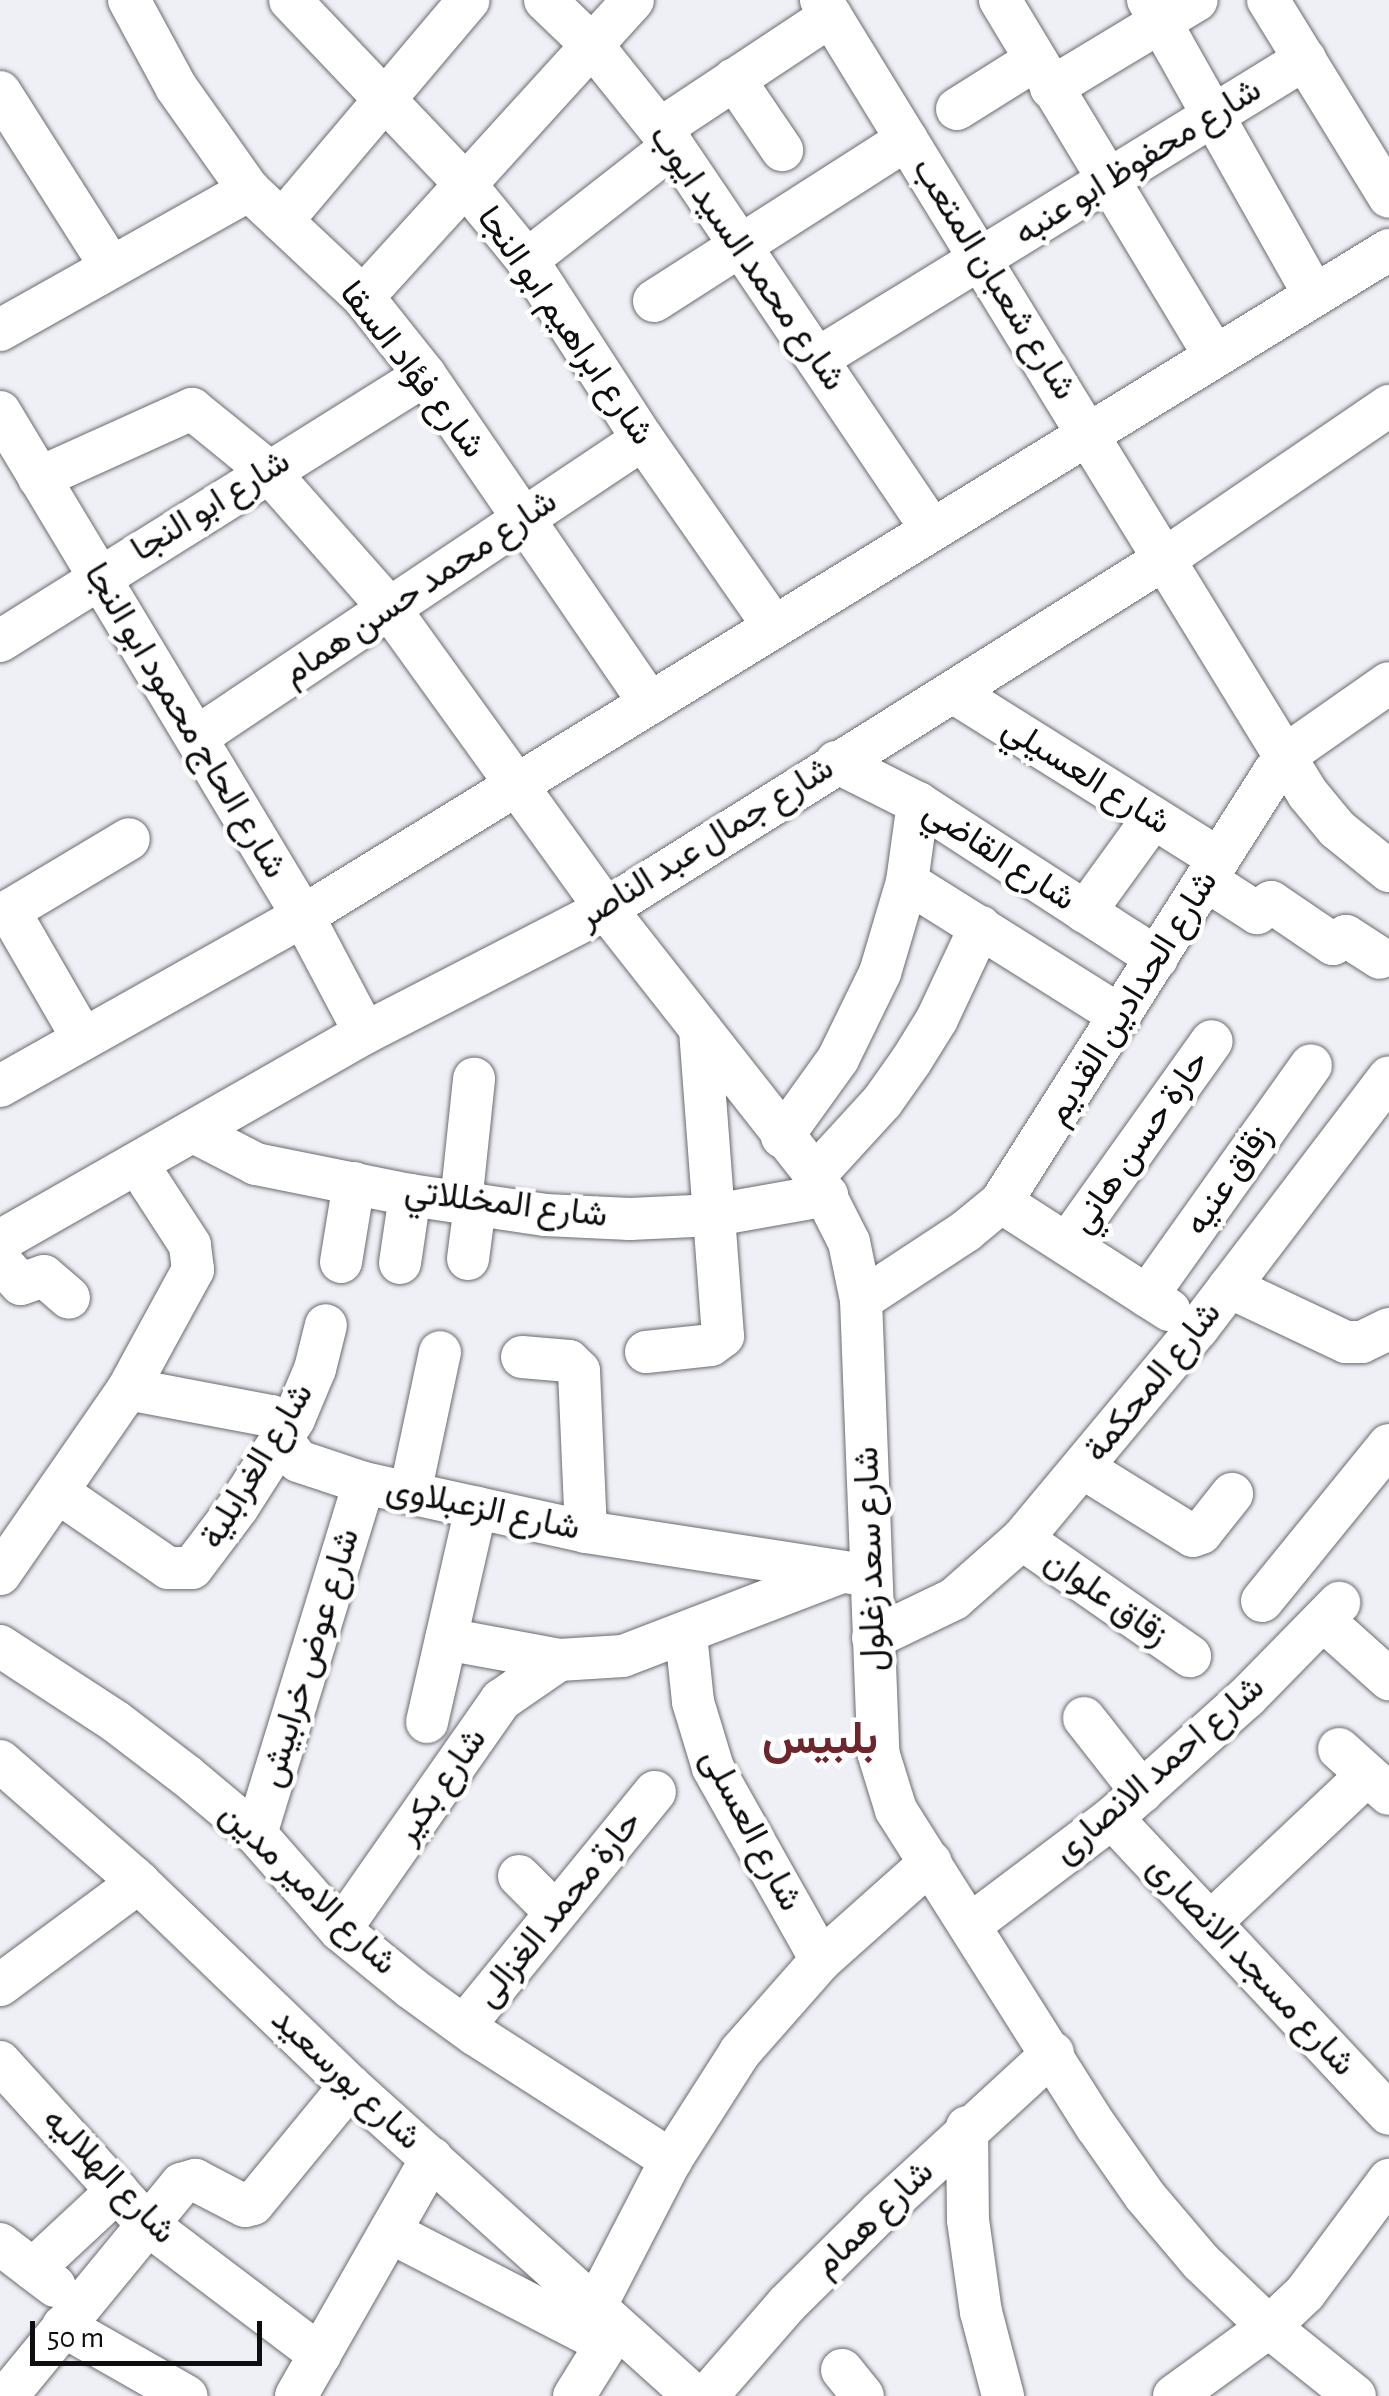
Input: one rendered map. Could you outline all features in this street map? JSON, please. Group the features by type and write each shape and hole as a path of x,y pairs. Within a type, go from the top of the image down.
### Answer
{"street":[{"path":"282,221 469,0"},
{"name":"شارع محمد السيد ايوب","path":"545,0 592,45 666,137 932,530"},
{"path":"363,297 632,0"},
{"path":"1000,0 1214,355"},
{"path":"1268,0 1389,197"},
{"name":"شارع فؤاد السقا","path":"138,4 176,87 248,190 363,297 424,375 650,704"},
{"name":"شارع ابراهيم ابو النجا","path":"301,4 466,184 527,260 643,439 774,627"},
{"path":"958,109 1043,74 1169,7 1214,115 1314,295"},
{"path":"527,260 734,79 826,8"},
{"name":"شارع شعبان المتعب","path":"826,8 1286,757 1337,829 1389,870"},
{"name":"شارع محفوظ ابو عنبه","path":"818,359 1304,59"},
{"path":"734,79 782,150"},
{"path":"0,92 111,267"},
{"path":"654,302 907,139"},
{"path":"0,330 248,190"},
{"path":"0,1086 303,916 1389,250"},
{"name":"شارع ابو النجا","path":"0,641 424,375"},
{"name":"شارع سعد زغلول","path":"40,478 184,411 202,412 268,470 389,608 606,909 821,1185 849,1242 862,1300 867,1366 854,1575 873,1638 878,1752 884,1782 896,1810 1096,2126 1145,2196 1201,2262 1269,2328 1355,2396"},
{"name":"شارع الحاج محمود ابو النجا","path":"0,412 303,916 365,1033"},
{"name":"شارع جمال عبد الناصر","path":"0,1241 365,1033 606,909 1383,422"},
{"name":"شارع محمد حسن همام","path":"196,737 643,439"},
{"name":"شارع الحدادين القديم","path":"862,1300 966,1231 1002,1202 1286,757 1389,683"},
{"name":"شارع العسيلي","path":"953,692 1153,818 1257,913 1271,902 1333,944 1346,936 1380,958"},
{"name":"شارع القاضي","path":"836,762 918,804 1157,958"},
{"path":"782,1136 830,1073 861,1018 890,943 907,882 918,804"},
{"path":"1085,912 1153,818"},
{"path":"83,1039 13,918 12,908 129,839"},
{"path":"907,882 1121,1016"},
{"path":"821,1185 911,1062 937,1019 980,927"},
{"path":"646,1352 712,1345 723,1336 700,1029"},
{"name":"حارة حسن هاني","path":"1068,1244 1212,1041"},
{"name":"زقاق عنيه","path":"1147,1296 1311,1064"},
{"name":"شارع المحكمة","path":"873,1638 954,1598 1022,1539 1198,1328 1389,1078"},
{"path":"468,1259 474,1079"},
{"name":"شارع المخللاتي","path":"194,1132 256,1164 410,1195 630,1219 715,1215 821,1185"},
{"path":"0,1574 59,1494 128,1389 195,1262 190,1245 138,1165"},
{"path":"341,1262 354,1183"},
{"path":"400,1264 410,1195"},
{"path":"1002,1202 1198,1328"},
{"path":"0,1262 20,1284 44,1276 68,1298"},
{"path":"1229,1287 1346,1342 1362,1342 1389,1329"},
{"name":"شارع الغرابلية","path":"59,1494 168,1568 184,1571 199,1563 284,1434 308,1387 326,1324"},
{"path":"410,1493 440,1352"},
{"path":"522,1357 569,1361 580,1371 586,1532"},
{"name":"شارع الزعبلاوى","path":"128,1389 270,1416 281,1424 298,1461 364,1482 586,1532 854,1575"},
{"path":"1262,1601 1389,1445"},
{"path":"1083,1468 1193,1536 1201,1533 1232,1494"},
{"name":"شارع عوض خرابيش","path":"256,1834 364,1482"},
{"path":"427,1722 476,1508"},
{"name":"زقاق علوان","path":"1022,1539 1190,1656"},
{"path":"446,1639 559,1660 623,1656 854,1575"},
{"name":"شارع احمد الانصارى","path":"970,1926 1127,1805 1247,1697 1331,1611 1389,1678"},
{"name":"شارع العسلى","path":"686,1636 692,1702 713,1768 821,1960"},
{"name":"شارع الامير مدين","path":"0,1646 115,1721 256,1834 340,1930 464,2026 670,2160"},
{"name":"شارع بكير","path":"340,1930 501,1700 559,1660"},
{"name":"شارع مسجد الانصارى","path":"1084,1718 1127,1805 1210,1923 1389,2114"},
{"name":"شارع بورسعيد","path":"0,1761 138,1882 606,2326 694,2395"},
{"path":"1210,1923 1365,1773"},
{"name":"حارة محمد الغزالى","path":"464,2026 655,1792"},
{"path":"574,2396 606,2326 670,2160 740,2052 821,1960 931,1862"},
{"path":"519,1876 556,1913"},
{"path":"0,1985 138,1882"},
{"name":"شارع همام","path":"694,2395 967,2128 1053,2053"},
{"name":"شارع الهلاليه","path":"0,2062 147,2224 320,2355"},
{"path":"7,2396 187,2180 244,2206 253,2204 350,2086"},
{"path":"967,2128 968,2220 981,2312 1003,2396"},
{"path":"296,2396 432,2158"},
{"path":"1174,2396 1269,2328 1305,2293 1389,2180"},
{"path":"117,2191 16,2257 72,2316 180,2395"},
{"path":"390,2232 606,2326"}],"district":[{"name":"بلبيس","path":"820,1740"}]}
